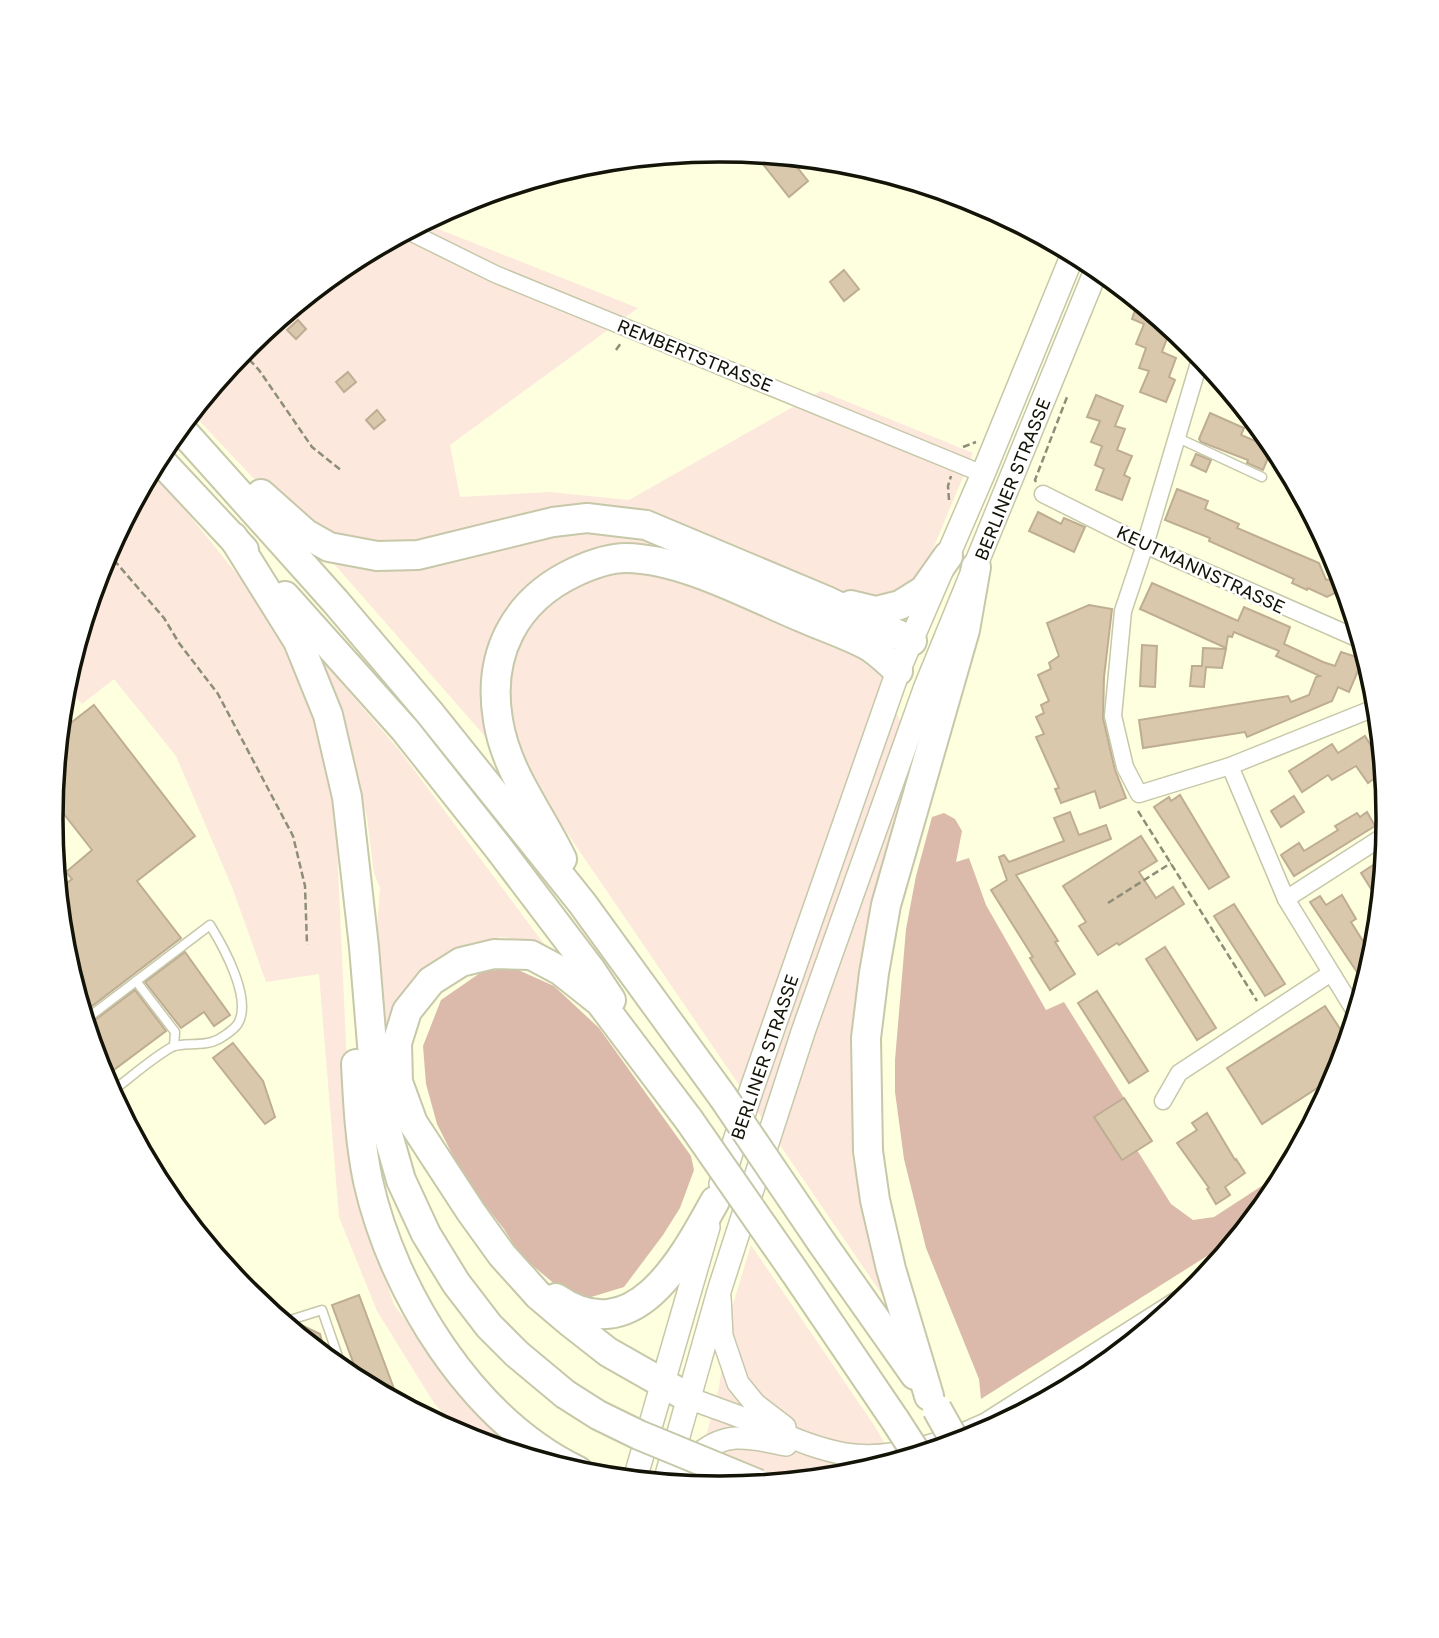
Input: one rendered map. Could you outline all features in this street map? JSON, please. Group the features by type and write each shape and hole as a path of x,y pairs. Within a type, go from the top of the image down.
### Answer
{"highway":[{"path":"192,429 212,443 273,506 306,534 329,547 377,556 418,555 553,522 587,518 646,525 827,601 912,642"},
{"path":"187,436 335,601 429,712 582,903 723,1097 933,1403 951,1434"},
{"path":"166,467 233,537 405,730 497,846 591,970 689,1120 912,1446"},
{"path":"233,537 298,641 328,715 347,797 364,947 376,1093 401,1180 426,1234 456,1283 489,1325 565,1394 598,1415 639,1435 737,1475"},
{"path":"827,601 876,611 900,605 924,590 948,556"},
{"path":"582,903 548,830 519,784 506,752 498,720 495,677 507,633 530,601 556,581 590,564 623,558 660,562 719,582 868,646 898,671"},
{"path":"933,1403 891,1269 875,1200 867,1151 866,1038 886,905 965,631 976,567"},
{"path":"355,879 353,973 358,1118 368,1181 381,1224 401,1277 428,1327 460,1372 496,1412 547,1452"},
{"path":"689,1120 600,1002 561,971 531,955 494,954 461,962 431,981 407,1011 397,1043 398,1082 413,1123 436,1161 502,1255 538,1295 570,1323 608,1352 689,1398"},
{"path":"502,1255 557,1300 578,1312 615,1314 642,1300 667,1279 686,1253 715,1201"}],"main road":[{"name":"BERLINER STRASSE","path":"638,1470 715,1201 898,671 1069,263"},
{"name":"BERLINER STRASSE","path":"670,1473 719,1288 803,1032 925,689 1093,279"},
{"name":"BERLINER STRASSE","path":"912,642 922,654 925,689"},
{"path":"719,1288 722,1336 738,1383 755,1404 808,1446"},
{"path":"1017,1404 1121,1338"},
{"path":"689,1398 808,1446 848,1454 896,1451"},
{"path":"677,1474 712,1445 735,1438 794,1447 808,1446"}],"street":[{"name":"REMBERTSTRASSE","path":"418,236 495,274 983,474"},
{"path":"1199,371 1123,611 1113,716 1125,767 1139,794 1230,766 1366,711"},
{"name":"KEUTMANNSTRASSE","path":"1043,494 1145,545 1350,635"},
{"path":"1230,766 1286,899 1350,1003"},
{"path":"1286,899 1375,841"},
{"path":"1163,1101 1179,1073 1331,973"}],"lane":[{"path":"1178,438 1262,477"},
{"path":"93,1014 210,925 220,940 238,981 242,1006 237,1025 218,1040 198,1046 174,1046 120,1085"},
{"path":"136,981 175,1032 174,1046"},
{"path":"294,1319 322,1310 336,1352"}],"path":[{"path":"250,360 312,447 342,471"},
{"path":"116,562 164,618 178,643 218,694 293,836 304,886 307,945"},
{"path":"1137,809 1266,1016"},
{"path":"1108,903 1171,863"}],"shaded area":[{"path":"434,228 638,308 450,445 460,497 549,492 629,500 821,391 973,453 881,673 918,766 871,906 852,1156 885,1299 559,821 335,565 198,420 255,355 320,298 391,250"},
{"path":"158,481 177,500 270,615 315,716 335,804 352,1174 394,1305 473,1410 506,1440 445,1415 434,1403 377,1311 339,1217 319,974 266,982 232,887 176,756 114,679 82,704 75,696 76,691 98,608 131,529"},
{"path":"324,663 400,751 544,944 501,937 471,943 443,958 380,1052 377,929 380,888 374,873 367,818 346,728"},
{"path":"944,813 955,819 962,831 956,862 969,858 986,905 1046,1010 1064,1002 1124,1098 1095,1117 1122,1160 1137,1150 1171,1204 1193,1220 1214,1217 1265,1184 1213,1252 981,1399 979,1379 926,1248 904,1159 895,1092 895,1060 906,929 916,876 932,817"},
{"path":"516,969 554,986 599,1028 691,1156 694,1170 680,1208 663,1235 624,1287 588,1298 557,1286 520,1255 504,1229 465,1180 437,1124 426,1084 423,1046 441,1000 483,971"},
{"path":"751,1245 890,1453 805,1470 720,1476 696,1475 719,1387 730,1314"}],"building":[{"path":"763,164 797,167 808,181 789,197"},
{"path":"844,270 859,289 844,301 830,282"},
{"path":"1135,311 1152,325 1167,339 1162,352 1176,358 1169,377 1175,380 1166,402 1140,392 1149,371 1139,368 1146,348 1136,344 1144,324 1132,319"},
{"path":"298,320 306,329 296,339 287,330"},
{"path":"348,372 356,382 344,392 336,382"},
{"path":"1096,395 1123,406 1115,426 1125,429 1117,450 1132,456 1124,475 1130,478 1122,500 1096,490 1104,469 1095,465 1102,446 1091,442 1100,421 1087,417"},
{"path":"377,410 385,420 374,429 366,420"},
{"path":"1210,413 1244,428 1241,435 1256,441 1268,458 1263,470 1247,463 1248,460 1199,439"},
{"path":"1196,454 1211,460 1206,472 1191,465"},
{"path":"1177,489 1208,501 1205,509 1239,524 1237,528 1319,563 1335,593 1327,597 1308,588 1307,590 1292,583 1294,579 1209,541 1210,538 1165,520"},
{"path":"1038,512 1061,524 1064,518 1085,527 1074,552 1029,531"},
{"path":"1152,583 1238,621 1244,607 1290,627 1284,644 1335,666 1341,652 1356,657 1358,670 1349,692 1338,687 1332,701 1247,737 1245,732 1143,748 1139,720 1288,696 1291,702 1309,695 1316,677 1320,676 1276,656 1279,651 1234,632 1232,637 1228,636 1226,648 1140,609"},
{"path":"1089,605 1112,609 1104,677 1103,718 1115,770 1126,798 1100,808 1095,791 1061,803 1055,789 1059,788 1036,737 1044,734 1036,717 1044,713 1041,705 1049,701 1038,675 1051,669 1049,663 1059,656 1047,623"},
{"path":"1142,645 1157,646 1155,687 1140,686"},
{"path":"1203,648 1226,649 1222,668 1206,667 1204,687 1190,686 1192,666 1202,666"},
{"path":"94,705 195,836 137,881 181,938 91,1007 76,947 66,883 72,879 66,872 92,850 63,813 64,776 71,723"},
{"path":"1365,736 1371,746 1375,778 1368,783 1356,766 1332,780 1328,775 1302,792 1289,771 1332,744 1338,753"},
{"path":"1180,795 1229,877 1209,889 1154,807 1169,797 1171,801"},
{"path":"1294,796 1304,812 1281,827 1271,811"},
{"path":"1070,812 1079,835 1106,825 1111,839 1016,875 1058,941 1055,942 1075,974 1050,990 1030,958 1033,957 991,890 1007,880 999,857 1004,855 1009,862 1064,841 1054,818"},
{"path":"1367,812 1375,826 1294,876 1281,855 1299,843 1304,851 1338,830 1335,826 1357,813 1360,817"},
{"path":"1141,836 1157,861 1139,872 1156,898 1173,887 1184,904 1119,945 1117,943 1098,955 1079,926 1086,922 1063,886"},
{"path":"1375,864 1372,890 1361,873"},
{"path":"1342,895 1356,919 1351,922 1364,942 1357,973 1310,902 1320,896 1326,905"},
{"path":"1234,904 1285,984 1265,996 1214,916"},
{"path":"1165,947 1216,1028 1197,1040 1146,959"},
{"path":"185,952 230,1015 214,1026 204,1012 181,1028 145,982"},
{"path":"135,990 166,1031 113,1070 95,1020"},
{"path":"1097,991 1148,1071 1129,1083 1078,1003"},
{"path":"1325,1006 1341,1030 1318,1087 1262,1124 1227,1068"},
{"path":"233,1043 263,1081 275,1117 265,1124 213,1058"},
{"path":"1124,1098 1152,1141 1122,1160 1094,1117"},
{"path":"1207,1113 1245,1173 1225,1187 1230,1195 1216,1204 1207,1189 1209,1188 1177,1143 1197,1130 1192,1123"},
{"path":"359,1295 394,1390 354,1364 332,1305"},
{"path":"302,1326 320,1334 322,1341"}]}
